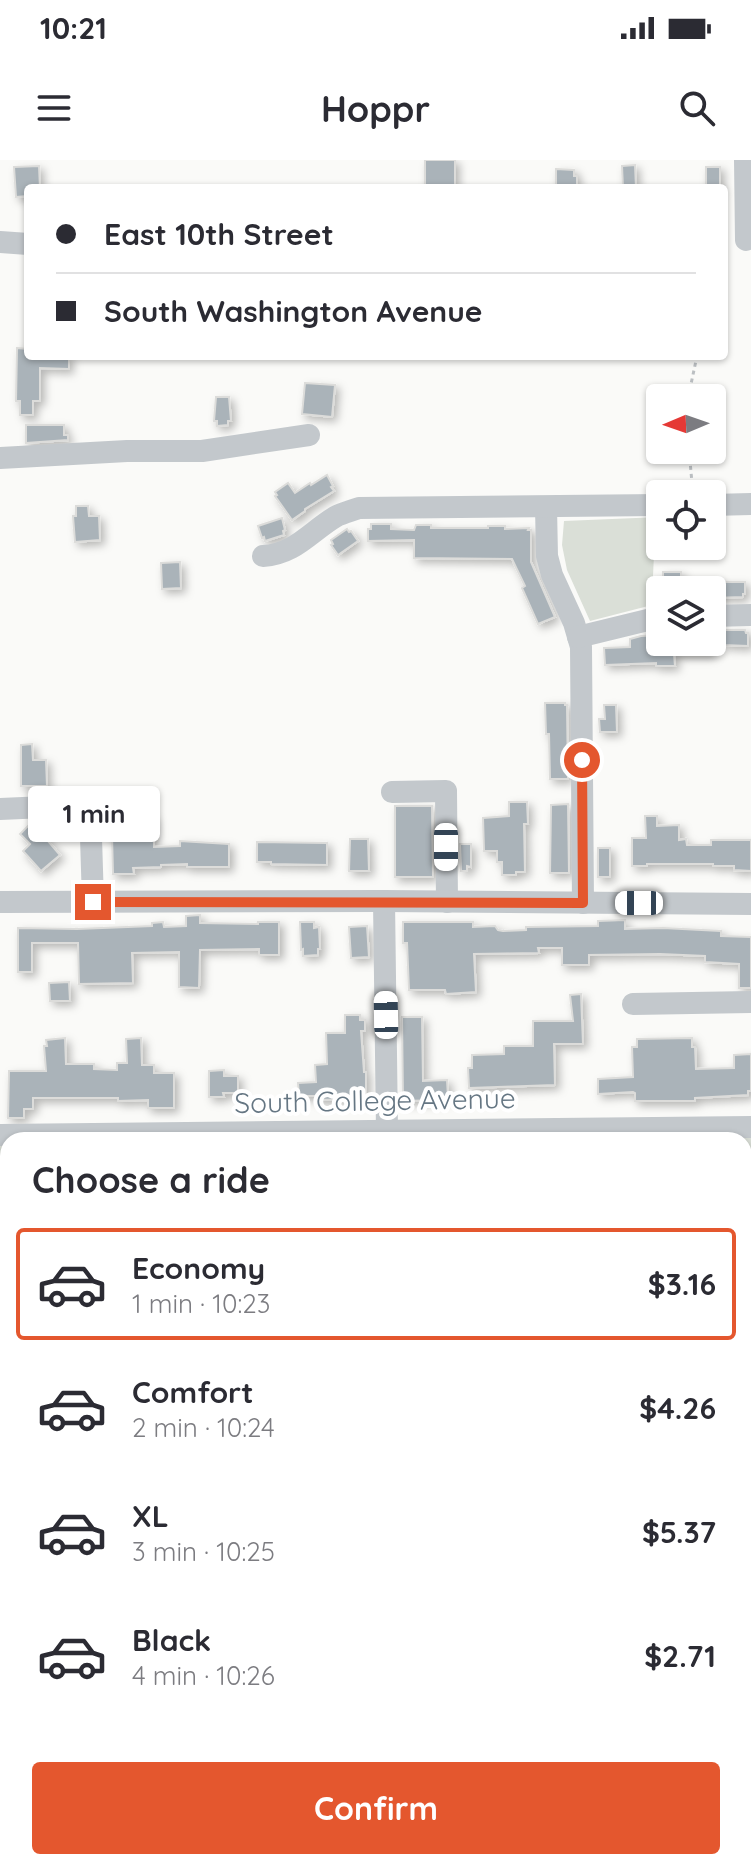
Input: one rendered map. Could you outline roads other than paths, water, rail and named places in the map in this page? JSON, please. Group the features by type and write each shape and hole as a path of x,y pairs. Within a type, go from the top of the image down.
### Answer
{"street":[{"path":"740,241 745,160"},
{"path":"0,242 24,244"},
{"path":"0,458 127,451 202,451 309,435"},
{"path":"726,505 751,504"},
{"path":"263,556 279,555 337,516 359,508 646,505"},
{"path":"546,507 547,556 581,647 583,903"},
{"path":"726,616 751,615"},
{"path":"578,637 646,620"},
{"path":"392,792 446,791 447,902"},
{"path":"0,809 90,805 93,902"},
{"path":"384,901 387,1130"},
{"path":"0,902 751,904"},
{"path":"633,1004 751,1002"},
{"name":"South College Avenue","path":"232,1132 751,1127"}]}
